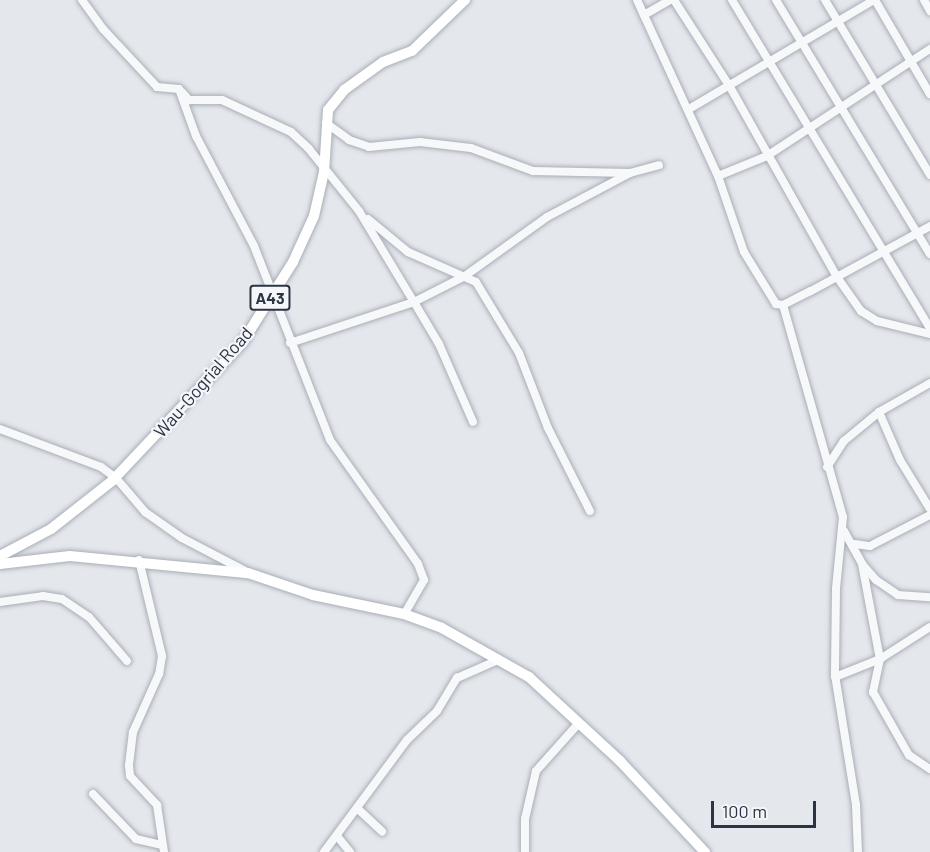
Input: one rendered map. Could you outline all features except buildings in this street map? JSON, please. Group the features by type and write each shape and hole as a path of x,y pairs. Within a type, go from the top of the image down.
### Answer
{"main road":[{"name":"Wau-Gogrial Road","path":"0,556 51,529 116,478 242,343 271,296 314,216 324,172 328,110 345,90 383,62 412,51 465,0"},
{"path":"0,564 70,556 139,560 215,572 248,573 322,598 404,614 442,628 529,676 620,761 705,852"}],"street":[{"path":"82,0 103,29 157,87 179,89 189,100 222,100 291,132 359,212 408,252 476,282 519,353 548,428 590,511"},
{"path":"637,0 682,103 689,109 718,176 744,252 776,304 783,304 837,277 930,225"},
{"path":"644,15 672,0 730,87 837,277 861,311 877,321 930,334"},
{"path":"732,0 811,125 883,253 930,328"},
{"path":"776,0 930,254"},
{"path":"825,0 930,175"},
{"path":"689,109 730,87 874,0 930,94"},
{"path":"924,0 930,11"},
{"path":"718,176 767,156 930,49"},
{"path":"179,89 196,136 254,246 271,296 330,440 418,564 423,580 404,614"},
{"path":"326,123 349,140 369,147 429,142 471,148 533,171 630,173"},
{"path":"290,343 414,302 465,276 526,230 630,173 659,165"},
{"path":"359,212 439,344 473,422"},
{"path":"783,304 827,466 837,492 844,531 836,589 836,678 855,798 858,852"},
{"path":"827,466 844,441 879,412 930,383"},
{"path":"879,412 896,451 930,509"},
{"path":"0,429 101,467 116,478 145,512 182,538 248,573"},
{"path":"855,544 870,546 930,515"},
{"path":"844,531 855,544 862,564 880,659 873,692 882,712 909,754 930,769"},
{"path":"93,794 136,838 163,849 157,805 130,776 129,766 133,732 159,674 162,656 139,560"},
{"path":"862,564 876,580 898,595 930,597"},
{"path":"0,602 43,596 62,599 89,617 128,661"},
{"path":"836,678 880,659 930,627"},
{"path":"324,852 458,678 498,660"},
{"path":"525,852 525,819 536,771 578,724"},
{"path":"358,809 382,831"},
{"path":"337,836 350,852"}]}
